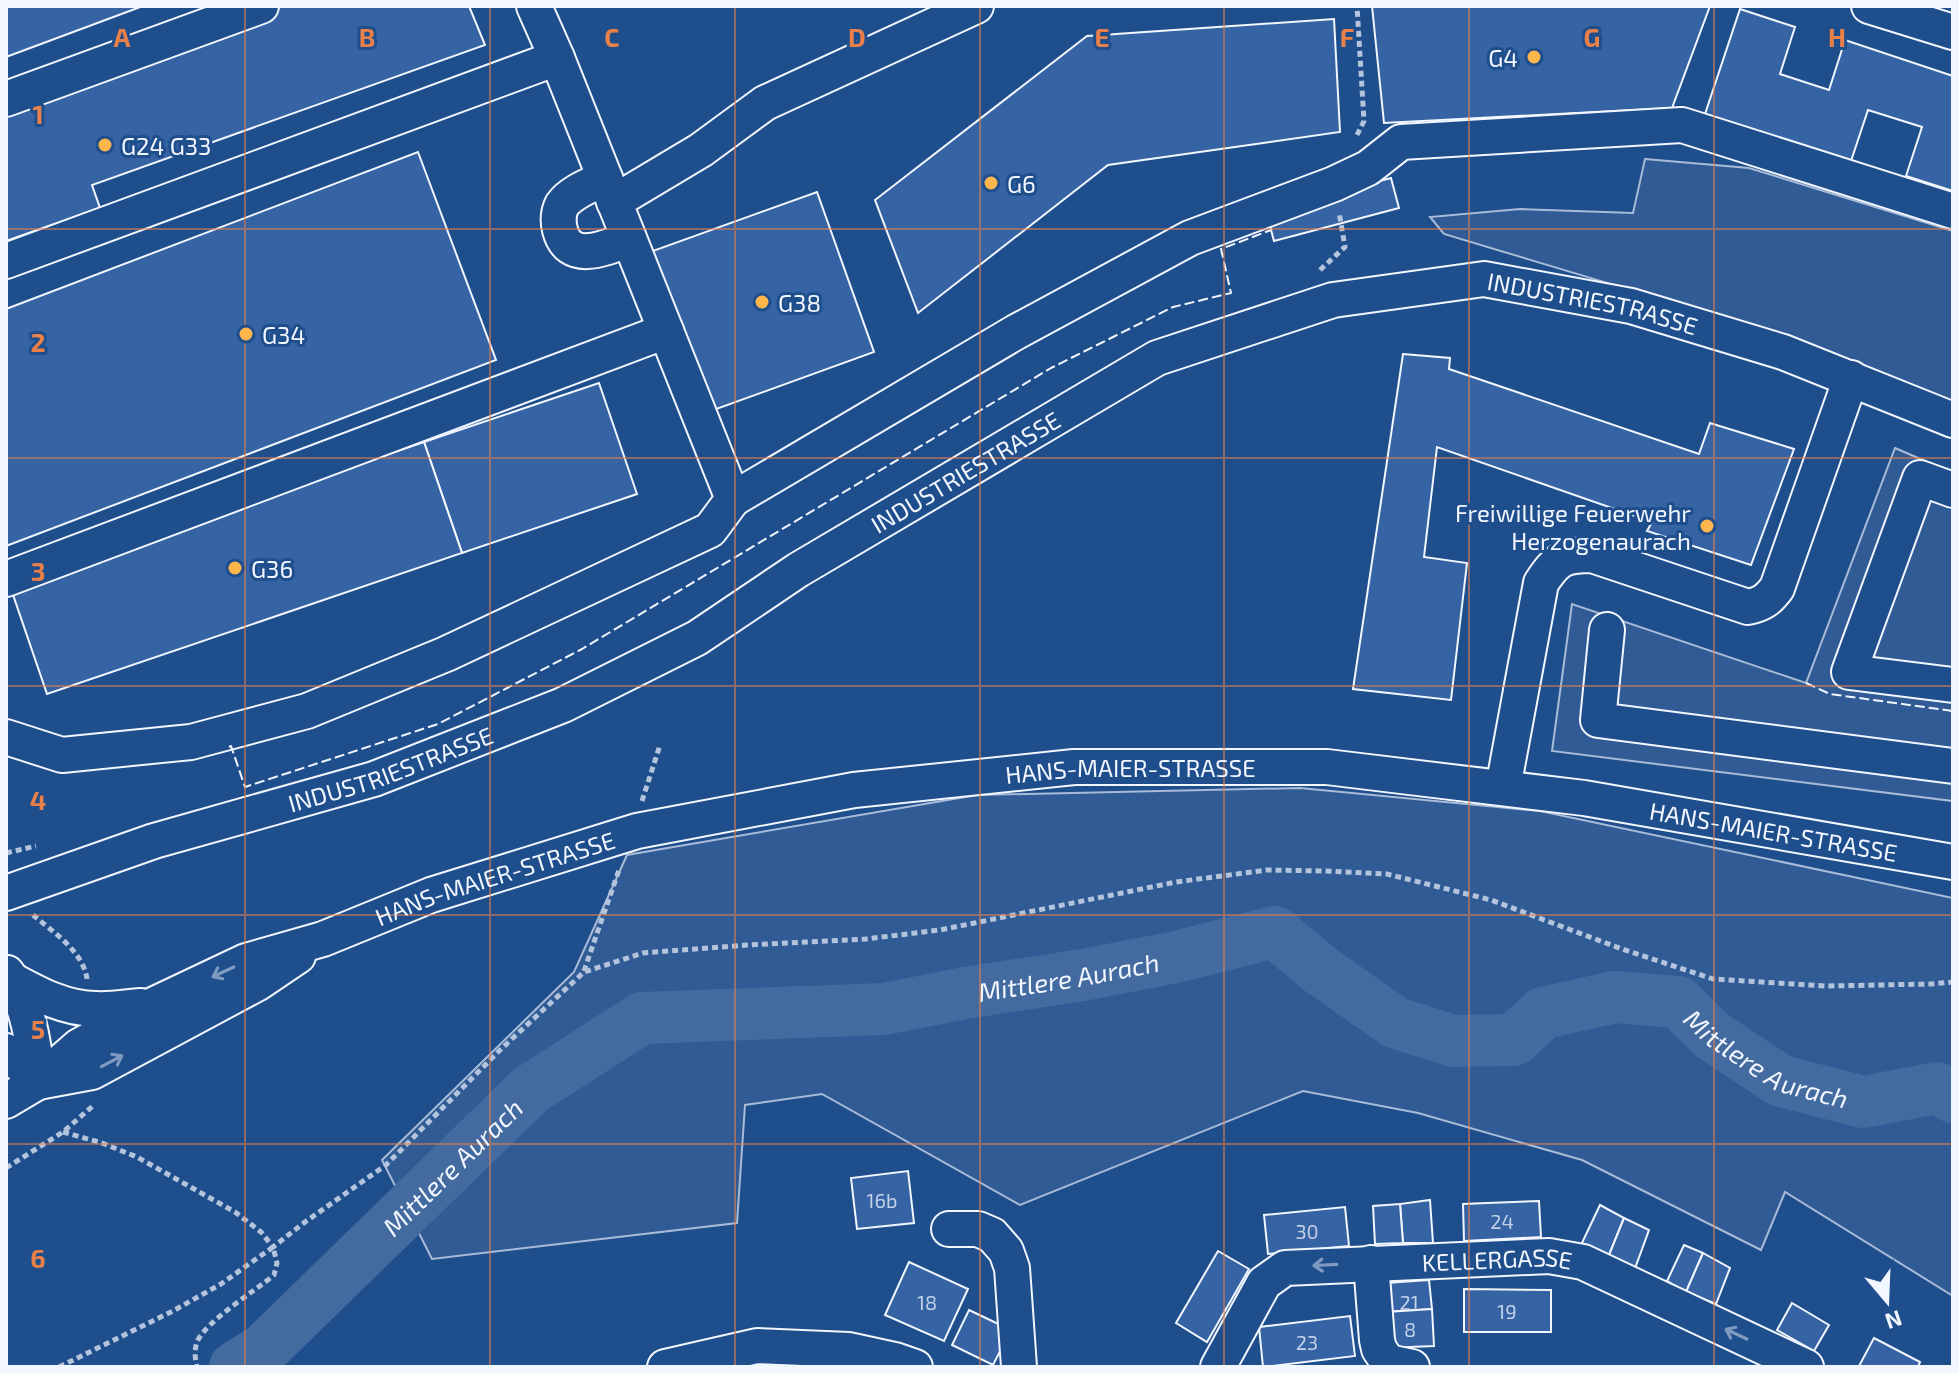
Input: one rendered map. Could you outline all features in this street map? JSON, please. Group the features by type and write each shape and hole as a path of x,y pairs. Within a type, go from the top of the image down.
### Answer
{"street":[{"path":"6,99 261,6"},
{"path":"534,6 733,499"},
{"path":"629,239 589,252 576,251 566,245 559,229 563,205 580,190 610,190 701,150 765,103 976,6"},
{"path":"1869,6 1953,32"},
{"path":"6,261 557,58"},
{"path":"6,737 62,755 191,742 307,711 446,654 710,530 733,499 1016,332 1190,238 1334,184 1368,168 1401,142 1682,125 1953,211"},
{"name":"INDUSTRIESTRASSE","path":"8,892 154,841 374,779 563,705 697,638 798,570 1157,358 1323,288 1484,279 1631,306 1783,352 1953,420"},
{"path":"6,579 666,331"},
{"path":"1503,788 1541,583 1551,568 1561,558 1592,555 1748,607 1763,603 1777,588 1851,378"},
{"path":"1953,490 1920,478 1849,672 1953,685"},
{"path":"1607,630 1598,720 1953,766"},
{"name":"HANS-MAIER-STRASSE","path":"6,1101 38,1082 79,1046 153,1005 246,961 323,939 431,895 637,831 854,790 1074,767 1327,767 1584,798 1953,862"},
{"name":"HANS-MAIER-STRASSE","path":"38,1082 92,1072 258,983 323,939"},
{"path":"9,976 40,995 68,1005 94,1009 153,1005"},
{"path":"9,976 26,1016 35,1051 38,1082"},
{"path":"6,1051 38,1082"},
{"path":"949,1229 978,1229 992,1235 1006,1251 1012,1268 1019,1367"},
{"name":"KELLERGASSE","path":"1218,1367 1264,1283 1285,1268 1549,1256 1583,1262 1806,1367"},
{"path":"1371,1263 1379,1349 1388,1362 1412,1367"},
{"path":"665,1367 757,1346 849,1350 915,1367"}],"path":[{"path":"1357,6 1364,121"},
{"path":"1323,288 1345,247 1334,184"},
{"path":"6,853 37,846"},
{"path":"59,1367 221,1284 386,1165 500,1050 584,972 643,953 866,939 940,930 1176,882 1267,870 1325,871 1387,874 1491,900 1713,979 1826,986 1953,982"},
{"path":"8,892 68,946 80,960 88,983"},
{"path":"6,1168 63,1132 100,1099"},
{"path":"63,1132 137,1157 235,1212 261,1232 273,1247 277,1263 274,1275 208,1326 198,1339 194,1354 197,1367"}],"shaded area":[{"path":"1645,159 1749,168 1953,231 1953,403 1781,335 1444,234 1430,217 1520,209 1633,213"},
{"path":"1895,448 1953,473 1953,801 1552,751 1572,604 1806,683"},
{"path":"1300,788 1540,811 1953,898 1953,1296 1785,1192 1761,1250 1582,1160 1418,1113 1303,1091 1020,1205 822,1094 745,1105 737,1223 432,1259 382,1160 574,972 627,855 977,795"}],"building":[{"path":"6,6 143,6 6,57"},
{"name":"G24 G33","path":"283,6 469,6 485,45 92,185 100,208 6,241 6,105"},
{"name":"G4","path":"1372,6 1710,6 1672,108 1384,123"},
{"path":"1740,9 1795,27 1780,74 1829,90 1845,40 1953,76 1953,191 1906,176 1922,127 1868,110 1851,161 1705,114"},
{"name":"G6","path":"1334,19 1340,132 1108,165 918,313 875,200 1087,36"},
{"name":"G34","path":"418,152 496,360 6,546 6,309"},
{"path":"1391,178 1399,208 1274,241 1266,211"},
{"name":"G38","path":"817,192 874,352 708,412 650,252"},
{"name":"Freiwillige Feuerwehr Herzogenaurach","path":"1403,354 1450,358 1449,369 1699,454 1710,423 1794,449 1751,565 1647,531 1652,522 1437,447 1424,557 1467,563 1451,700 1353,689"},
{"path":"599,383 637,494 462,553 424,442"},
{"name":"G36","path":"424,442 462,553 47,694 9,583"},
{"path":"908,1171 914,1223 857,1229 851,1178"},
{"path":"1430,1200 1433,1243 1403,1243 1400,1204"},
{"path":"1539,1201 1541,1237 1464,1241 1463,1204"},
{"path":"1400,1204 1403,1243 1375,1244 1373,1206"},
{"path":"1600,1205 1624,1218 1609,1255 1580,1247"},
{"path":"1345,1207 1349,1246 1268,1254 1264,1215"},
{"path":"1624,1218 1649,1230 1634,1271 1609,1255"},
{"path":"1684,1245 1703,1253 1686,1292 1667,1281"},
{"path":"1218,1251 1249,1269 1207,1342 1176,1323"},
{"path":"1703,1253 1730,1268 1716,1304 1686,1292"},
{"path":"909,1262 968,1289 944,1341 885,1315"},
{"path":"1429,1280 1432,1309 1386,1312 1386,1283"},
{"path":"1464,1289 1551,1290 1551,1332 1464,1332"},
{"path":"1792,1303 1829,1325 1814,1351 1777,1330"},
{"path":"1432,1309 1434,1346 1386,1348 1386,1312"},
{"path":"969,1310 1011,1330 993,1365 952,1345"},
{"path":"1350,1316 1355,1356 1263,1367 1259,1327"},
{"path":"1874,1338 1920,1362 1918,1367 1859,1366"}],"waterway":[{"name":"Mittlere Aurach","path":"235,1367 264,1349 530,1090 642,1018 884,1009 1176,957 1275,932 1319,969 1396,1023 1454,1041 1514,1040 1543,1013 1615,997 1678,1002 1713,1036 1781,1081 1863,1102 1937,1088 1953,1097"}],"fence":[{"path":"229,747 245,787 438,724 582,649 1051,368 1173,307 1231,293 1221,249 1271,230"},
{"path":"1806,683 1830,694 1953,711"}],"place":[{"name":"G4","path":"1534,57"},
{"name":"G24 G33","path":"105,145"},
{"name":"G6","path":"991,183"},
{"name":"G38","path":"762,302"},
{"name":"G34","path":"246,334"},
{"name":"Freiwillige Feuerwehr Herzogenaurach","path":"1707,526"},
{"name":"G36","path":"235,568"}]}
